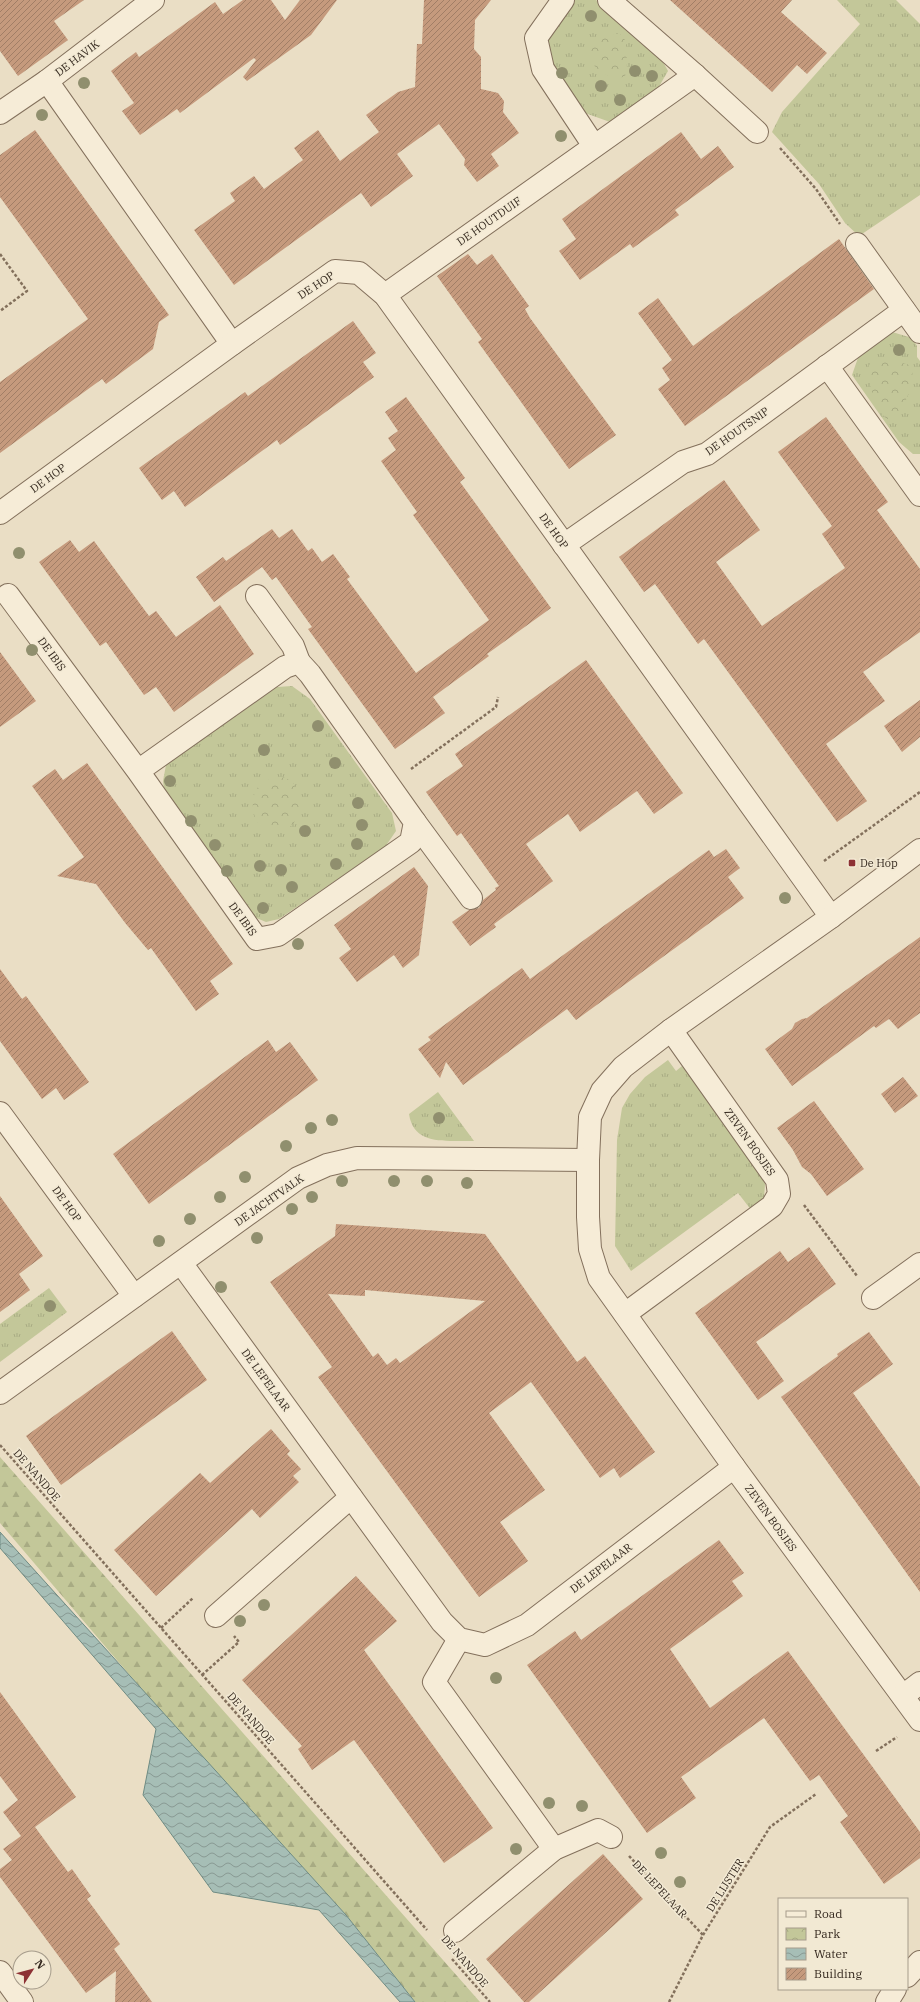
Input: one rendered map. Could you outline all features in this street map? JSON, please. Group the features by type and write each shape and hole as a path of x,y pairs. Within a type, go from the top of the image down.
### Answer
{"street":[{"name":"DE HAVIK","path":"0,113 47,81 153,0"},
{"path":"563,0 536,38 543,69 594,146"},
{"path":"609,0 695,75 757,132"},
{"name":"DE HOUTDUIF","path":"384,295 695,75"},
{"path":"47,81 232,344"},
{"path":"857,244 920,332"},
{"name":"DE HOP","path":"0,513 335,271 359,273 384,295 831,917"},
{"name":"DE HOUTSNIP","path":"564,545 683,462 707,454 904,310"},
{"path":"827,366 918,488"},
{"name":"DE IBIS","path":"3,593 138,771 257,939 278,935 411,842 415,822"},
{"path":"257,596 293,646 299,662 310,674 471,898"},
{"path":"138,771 285,667 299,662"},
{"name":"ZEVEN BOSJES","path":"920,850 831,917 671,1030 623,1067 602,1091 590,1117 588,1160 588,1217 590,1249 599,1278 734,1467 920,1720"},
{"name":"ZEVEN BOSJES","path":"671,1030 777,1180 778,1194"},
{"name":"DE HOP","path":"0,1113 134,1296"},
{"name":"DE JACHTVALK","path":"0,1393 298,1178 327,1165 357,1158 588,1160"},
{"path":"625,1314 772,1206 778,1194"},
{"name":"DE LEPELAAR","path":"181,1263 442,1622 459,1639 485,1645 527,1624 734,1467"},
{"path":"873,1298 920,1264"},
{"path":"216,1616 351,1497"},
{"path":"459,1639 434,1682 554,1850"},
{"path":"903,1696 920,1683"},
{"path":"455,1931 554,1850 598,1830 611,1837"},
{"path":"908,1975 920,1962"},
{"path":"0,1972 22,2002"},
{"path":"887,2002 894,1990"}],"path":[{"path":"757,132 771,138 816,189 849,238 857,244"},
{"path":"0,254 27,291 0,311"},
{"path":"389,784 496,707 498,697"},
{"path":"802,876 920,792"},
{"path":"778,1194 801,1201 873,1298"},
{"name":"DE NANDOE","path":"0,1445 429,1932"},
{"name":"DE LIJSTER","path":"669,2002 703,1935 770,1827 816,1794"},
{"name":"DE LEPELAAR","path":"611,1837 703,1935"},
{"name":"DE NANDOE","path":"450,1956 490,2002"}],"green space":[{"path":"575,0 596,0 656,49 668,71 657,90 610,122 585,113 550,66 544,43"},
{"path":"837,0 896,0 920,24 920,195 859,236 845,223 819,184 772,132 782,112 860,24"},
{"path":"614,34 620,34 626,41 627,70 625,76 615,80 596,68 585,53 589,45 596,40"},
{"path":"889,331 912,338 917,346 917,357 920,361 920,454 913,454 899,442 852,375 860,352"},
{"path":"887,359 910,365 912,371 912,384 898,416 887,419 882,414 875,401 871,386 869,365 877,360"},
{"path":"292,686 310,699 392,813 396,831 385,847 279,919 266,922 249,915 165,797 163,781 166,765 277,687"},
{"path":"277,777 287,779 295,785 299,793 300,803 299,814 294,823 286,829 275,832 267,831 261,827 257,821 254,814 253,798 260,785"},
{"path":"668,1060 676,1071 682,1066 762,1175 765,1184 764,1199 752,1211 738,1193 631,1271 615,1246 617,1140 622,1108 630,1094 645,1077"},
{"path":"438,1092 474,1141 434,1140 425,1137 412,1125 409,1114"},
{"path":"49,1288 67,1312 0,1362 0,1324"},
{"path":"0,1457 480,2002 415,2002 346,1915 162,1713 0,1523"}],"water":[{"path":"0,1532 346,1915 415,2002 400,2002 319,1910 213,1892 143,1795 156,1729 0,1548"}],"building":[{"path":"0,0 84,0 54,21 68,40 18,76 0,51"},
{"path":"243,0 271,0 285,20 300,0 337,0 311,35 247,81 243,77 256,60 254,58 180,113 177,109 140,135 122,111 134,103 111,71 136,52 139,57 215,2 223,14"},
{"path":"424,0 491,0 475,20 474,49 481,57 481,89 498,93 504,101 503,112 519,133 491,154 499,166 477,182 464,165 465,159 439,124 397,154 413,176 371,207 361,193 234,285 194,230 235,201 230,193 254,176 264,189 303,160 294,148 318,130 340,161 379,132 366,115 398,92 415,87 417,44 422,44"},
{"path":"670,0 792,0 781,12 827,53 807,74 797,65 772,92"},
{"path":"35,130 169,315 159,322 153,349 106,384 102,379 0,453 0,382 88,319 0,197 0,155"},
{"path":"681,132 701,159 718,146 734,167 675,210 679,215 633,248 630,244 580,280 559,251 576,239 562,219"},
{"path":"839,239 874,289 685,426 658,389 670,380 662,368 672,360 638,313 658,298 693,346"},
{"path":"468,254 477,265 492,254 529,306 525,309 530,318 616,435 569,469 478,342 482,339 437,276"},
{"path":"353,321 376,353 363,362 374,377 280,445 277,440 185,507 174,491 162,500 139,468 245,392 248,396"},
{"path":"406,397 465,478 460,482 551,608 487,654 489,656 433,697 445,713 395,749 308,629 312,627 276,577 272,580 262,567 214,602 196,577 223,557 226,561 272,529 279,538 292,529 308,551 312,548 322,562 333,554 350,577 347,579 416,673 489,620 413,515 417,512 381,461 396,450 388,438 398,431 385,412"},
{"path":"826,417 888,502 877,510 920,569 920,632 863,672 885,701 826,744 867,801 837,822 704,639 698,644 655,584 644,592 619,557 724,480 760,530 716,562 762,626 845,568 822,534 832,526 778,452"},
{"path":"70,540 79,552 94,541 149,616 156,611 176,637 220,605 254,654 174,712 156,687 144,695 106,642 100,646 39,562"},
{"path":"0,652 36,701 0,727"},
{"path":"586,660 683,793 654,814 637,791 580,832 568,814 526,844 553,881 494,924 496,927 470,946 452,922 469,910 479,908 483,900 499,886 461,833 457,836 426,792 463,766 455,754"},
{"path":"920,700 920,737 902,752 884,726"},
{"path":"87,763 233,964 210,981 219,994 196,1011 151,948 148,950 96,884 57,876 84,857 32,786 55,769 63,780"},
{"path":"726,849 740,868 728,877 744,898 576,1020 567,1009 463,1085 446,1062 440,1078 418,1049 431,1040 428,1037 522,968 530,979 709,850 714,857"},
{"path":"414,867 428,886 419,955 403,968 394,955 357,982 339,958 351,949 334,925"},
{"path":"920,937 920,1013 898,1029 889,1019 876,1028 874,1026 792,1086 765,1049 792,1029 795,1023 807,1018"},
{"path":"0,969 22,999 26,996 89,1082 64,1100 56,1088 42,1099 0,1041"},
{"path":"268,1040 276,1052 290,1042 318,1080 149,1204 113,1154"},
{"path":"903,1077 918,1096 895,1113 881,1094"},
{"path":"814,1101 864,1169 827,1196 811,1174 802,1167 793,1150 777,1128"},
{"path":"0,1196 43,1256 19,1274 30,1290 0,1312"},
{"path":"336,1224 485,1234 577,1362 585,1356 655,1452 620,1478 614,1468 600,1478 531,1382 489,1413 545,1490 500,1522 528,1561 479,1597 318,1377 332,1367 270,1282 335,1236","holes":["365,1290 485,1301 400,1363 396,1358 387,1365 378,1353 373,1357 328,1294 365,1296"]},
{"path":"809,1247 836,1284 756,1342 784,1381 758,1400 695,1313 780,1251 788,1262"},
{"path":"172,1331 207,1380 61,1485 26,1436"},
{"path":"869,1332 893,1364 853,1393 920,1487 920,1592 781,1397 838,1356 837,1354"},
{"path":"271,1429 290,1451 287,1454 301,1469 293,1476 299,1482 260,1518 252,1509 156,1596 114,1550 200,1473 210,1483"},
{"path":"719,1540 744,1573 732,1581 743,1596 670,1649 710,1708 788,1651 920,1832 920,1858 884,1884 840,1822 848,1816 819,1775 810,1781 764,1718 681,1777 696,1798 647,1833 527,1665 575,1631 581,1640"},
{"path":"356,1576 397,1621 364,1650 493,1828 444,1863 354,1740 312,1770 298,1749 302,1746 242,1680"},
{"path":"0,1692 76,1797 35,1827 68,1872 72,1869 91,1896 87,1899 120,1944 114,1949 152,2002 115,2002 116,1971 86,1993 0,1877 0,1869 12,1860 3,1849 21,1836 3,1812 18,1800 0,1776"},
{"path":"603,1854 643,1899 529,2002 524,2002 486,1959"}],"place":[{"name":"De Hop","path":"852,863"}]}
